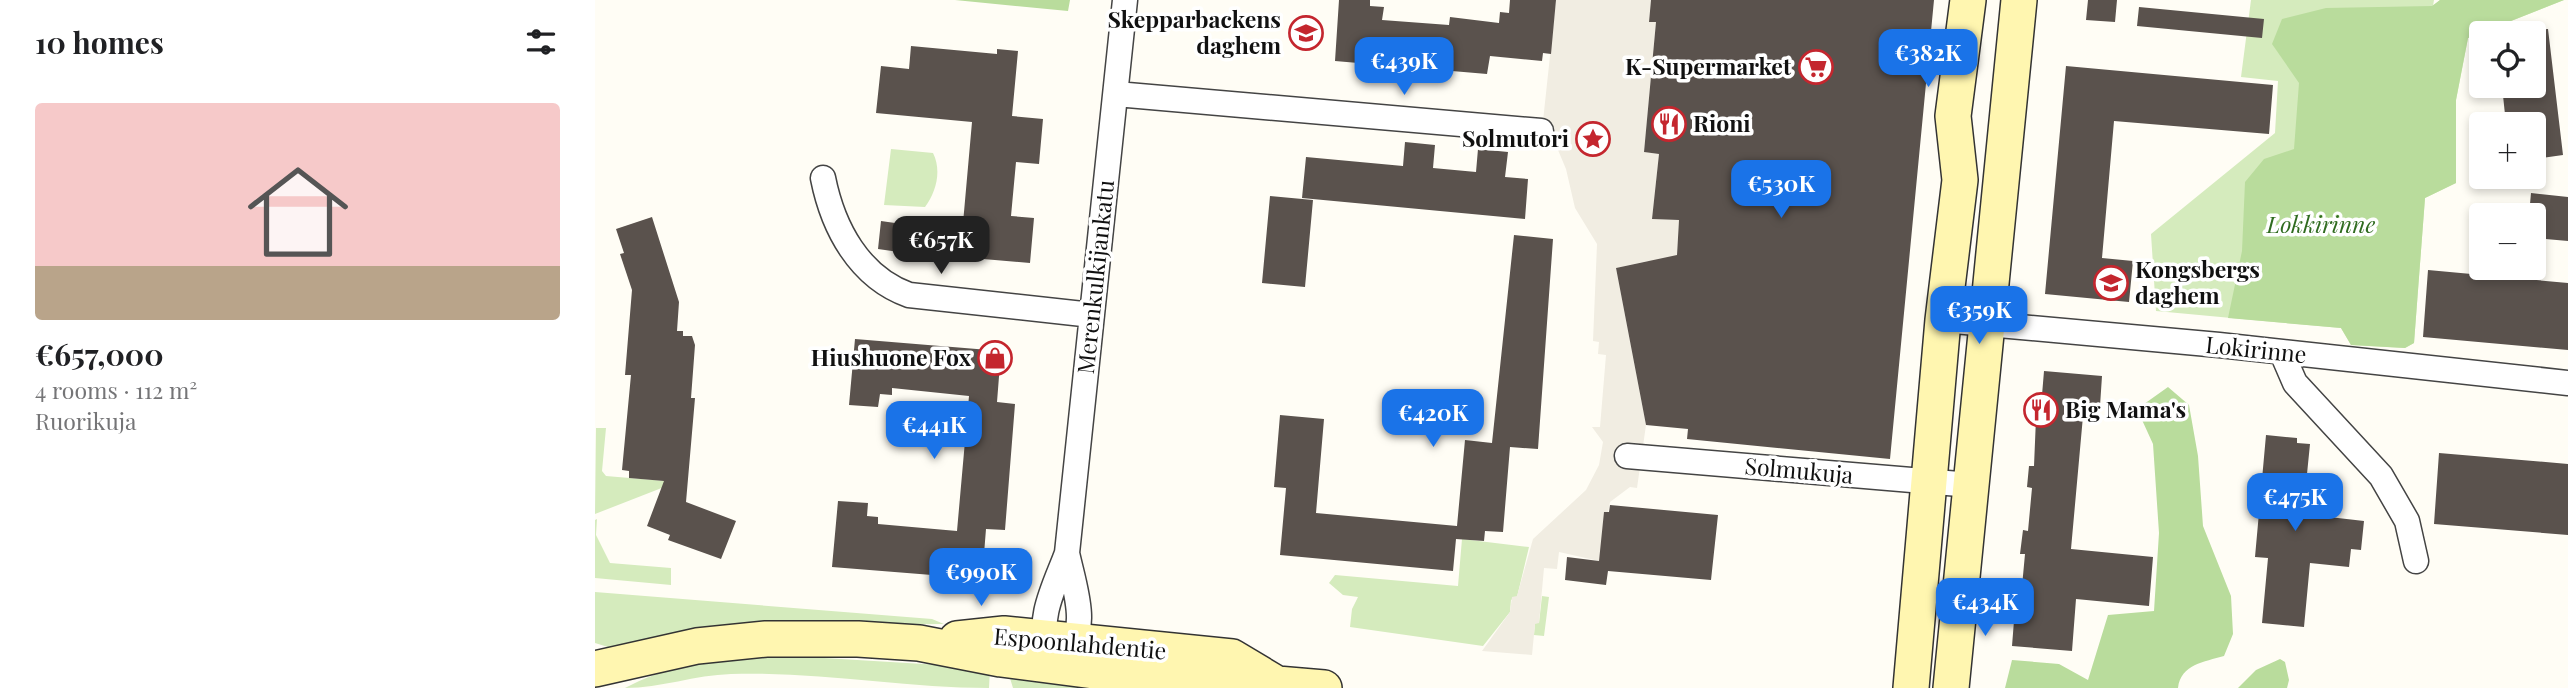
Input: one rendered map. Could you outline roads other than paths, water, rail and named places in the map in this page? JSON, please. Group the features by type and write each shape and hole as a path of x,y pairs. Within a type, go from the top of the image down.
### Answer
{"main road":[{"path":"1911,688 1943,320 1960,180 1953,116 1968,0"},
{"path":"1951,688 2019,0"},
{"name":"Espoonlahdentie","path":"595,669 697,646 766,639 919,643 1004,634 1229,688 1324,688"},
{"name":"Espoonlahdentie","path":"1060,649 1231,657 1277,686"},
{"name":"Espoonlahdentie","path":"602,688 647,659"}],"street":[{"name":"Merenkulkijankatu","path":"1060,649 1047,611 1067,553 1125,0"},
{"path":"1116,93 1541,131"},
{"path":"823,178 827,197 844,238 859,261 893,289 909,295 1092,315"},
{"name":"Lokirinne","path":"1943,320 2568,383"},
{"path":"2282,353 2295,383 2381,476 2407,521 2416,561"},
{"name":"Solmukuja","path":"1627,456 1971,485"},
{"name":"Merenkulkijankatu","path":"1060,649 1080,615 1067,553"}],"place":[{"name":"Skepparbackens daghem","path":"1306,33"},
{"name":"K-Supermarket","path":"1816,67"},
{"name":"Rioni","path":"1669,124"},
{"name":"Solmutori","path":"1593,139"},
{"name":"Kongsbergs daghem","path":"2111,283"},
{"name":"Hiushuone Fox","path":"995,358"},
{"name":"Big Mama's","path":"2041,410"}],"park label":[{"name":"Lokkirinne","path":"2321,225"}]}
